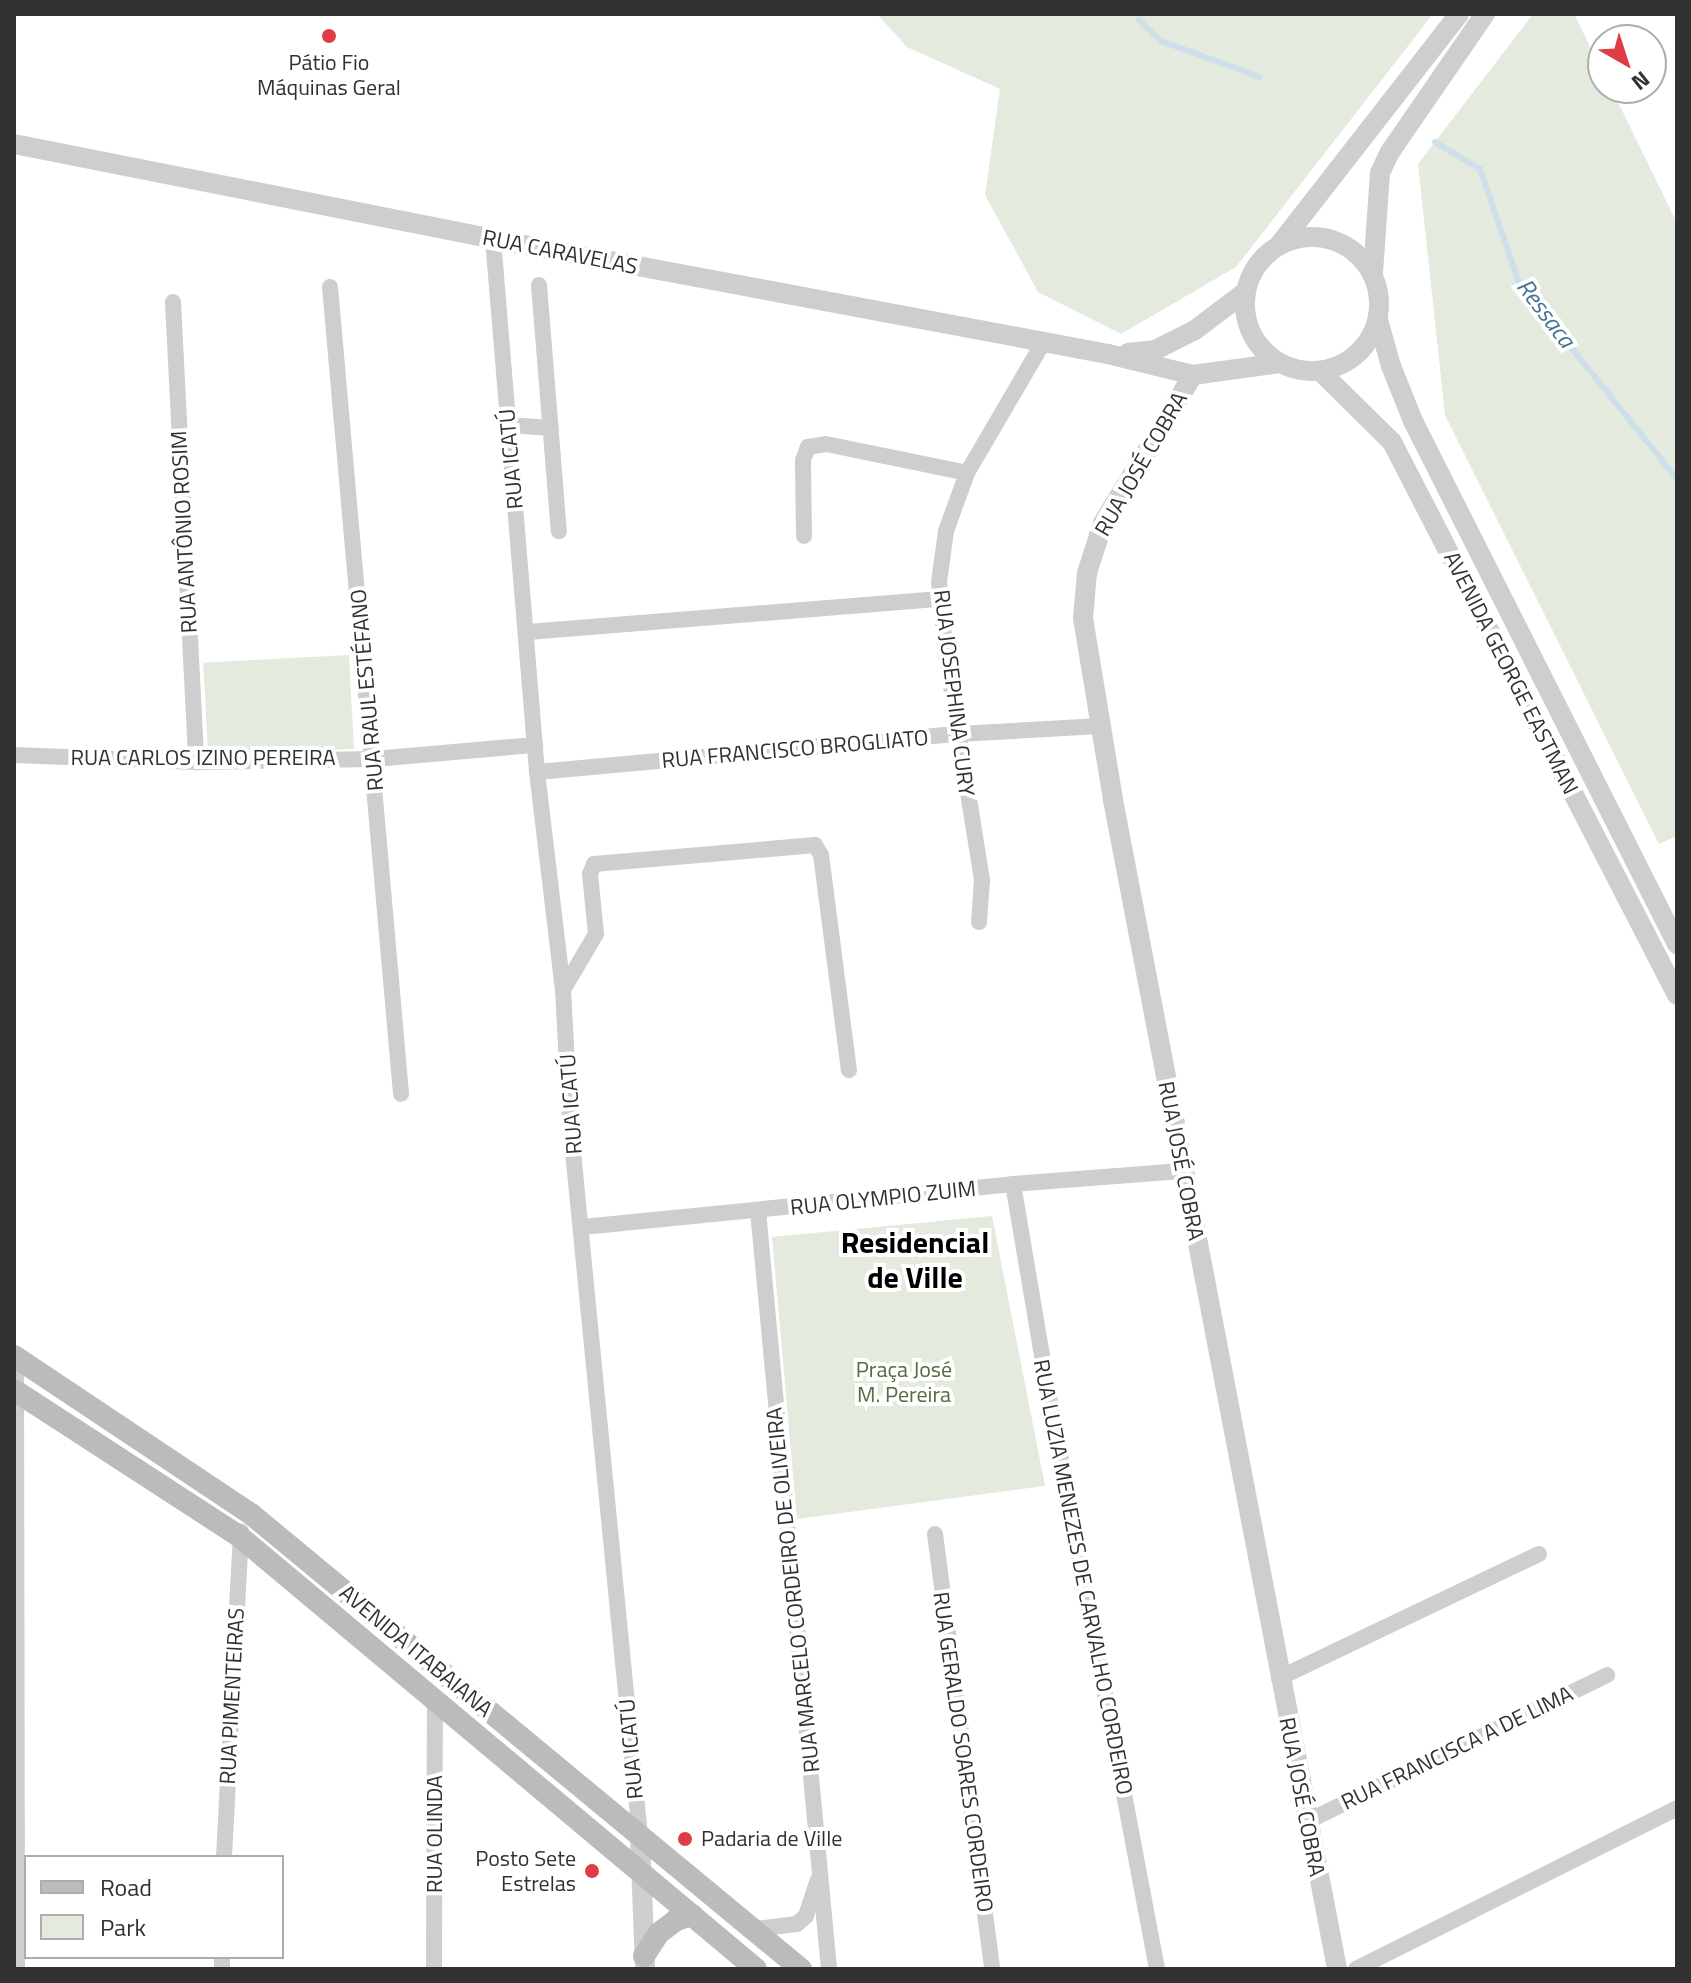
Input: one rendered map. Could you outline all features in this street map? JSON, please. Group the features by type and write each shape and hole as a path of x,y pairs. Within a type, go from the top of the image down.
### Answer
{"main road":[{"name":"AVENIDA ITABAIANA","path":"14,1356 251,1514 801,1969"},
{"name":"AVENIDA ITABAIANA","path":"15,1384 239,1536 756,1969"},
{"path":"644,1963 659,1933 676,1920 692,1915"}],"street":[{"path":"1280,244 1301,237 1322,236 1343,243 1360,256 1373,273 1378,288 1378,320 1370,339 1357,355 1339,366 1320,371 1299,370 1279,363 1262,350 1250,333 1244,313 1245,292 1252,272 1264,256 1280,244 1459,14"},
{"path":"1373,273 1380,173 1390,152 1485,14"},
{"name":"RUA CARAVELAS","path":"14,144 493,239 1108,354"},
{"name":"RUA ICATÚ","path":"493,239 528,632 537,772 563,990 570,1121 583,1227 640,1836 644,1963"},
{"path":"539,285 559,531"},
{"name":"RUA RAUL ESTÉFANO","path":"330,287 374,759 401,1094"},
{"path":"1108,354 1155,350 1195,330 1245,292"},
{"name":"RUA ANTÔNIO ROSIM","path":"173,302 196,762"},
{"name":"AVENIDA GEORGE EASTMAN","path":"1378,320 1391,366 1413,421 1677,944"},
{"name":"RUA JOSEPHINA CURY","path":"979,922 982,880 940,599 946,531 967,473 1043,343"},
{"path":"1108,354 1193,375 1279,363"},
{"name":"AVENIDA GEORGE EASTMAN","path":"1320,371 1392,442 1677,995"},
{"name":"RUA JOSÉ COBRA","path":"1193,375 1124,487 1092,548 1083,618 1182,1171 1306,1822 1337,1969"},
{"path":"508,425 551,428"},
{"path":"804,536 803,460 808,447 826,444 967,473"},
{"path":"528,632 940,599"},
{"name":"RUA FRANCISCO BROGLIATO","path":"537,772 958,734 1100,726"},
{"name":"RUA CARLOS IZINO PEREIRA","path":"14,755 196,762 374,759 535,745"},
{"path":"563,990 596,934 590,874 594,864 815,845 821,855 849,1070"},
{"name":"RUA OLYMPIO ZUIM","path":"583,1227 1013,1184 1182,1171"},
{"name":"RUA LUZIA MENEZES DE CARVALHO CORDEIRO","path":"1013,1184 1048,1391 1157,1969"},
{"name":"RUA MARCELO CORDEIRO DE OLIVEIRA","path":"758,1211 829,1969"},
{"path":"15,1384 15,1969"},
{"path":"239,1536 251,1514"},
{"name":"RUA GERALDO SOARES CORDEIRO","path":"935,1534 992,1969"},
{"name":"RUA PIMENTEIRAS","path":"224,1855 239,1536"},
{"path":"1279,1678 1539,1554"},
{"name":"RUA FRANCISCA A DE LIMA","path":"1306,1822 1607,1675"},
{"name":"RUA OLINDA","path":"434,1969 435,1699"},
{"path":"1356,1969 1677,1808"},
{"path":"756,1929 791,1926 806,1916 821,1871"}],"green space":[{"path":"877,14 1433,14 1236,267 1121,334 1038,292 985,195 1000,89 907,47"},
{"path":"1533,14 1574,14 1587,40 1587,104 1619,104 1677,223 1677,836 1659,844 1445,415 1418,164"},
{"path":"349,655 354,749 208,757 203,663"},
{"name":"Praça José M. Pereira","path":"992,1216 1045,1486 797,1519 772,1237"}],"waterway":[{"name":"Ressaca","path":"1139,20 1161,41 1260,77"},
{"name":"Ressaca","path":"1435,142 1480,169 1519,283 1677,479"}],"place":[{"name":"Pátio Fio Máquinas Geral","path":"329,36"},
{"name":"Padaria de Ville","path":"685,1839"},
{"name":"Posto Sete Estrelas","path":"592,1871"}],"district":[{"name":"Residencial de Ville","path":"915,1259"}]}
